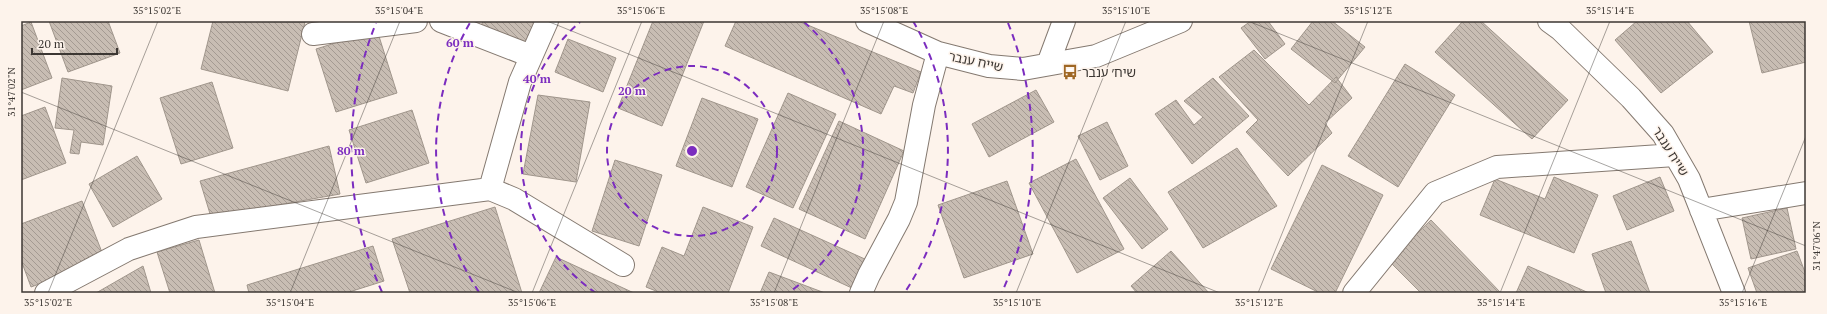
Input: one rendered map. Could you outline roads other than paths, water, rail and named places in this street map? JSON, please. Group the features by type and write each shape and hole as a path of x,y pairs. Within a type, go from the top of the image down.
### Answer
{"street":[{"path":"313,34 416,21"},
{"path":"441,21 532,56"},
{"path":"490,189 520,82 547,21"},
{"name":"שייח ענבר","path":"866,21 938,53 989,66 1023,69 1096,56 1181,21"},
{"path":"1048,64 1064,21"},
{"name":"שייח ענבר","path":"1549,21 1631,98 1663,134 1689,180 1734,293"},
{"path":"861,293 899,219 906,202 924,105 938,53"},
{"path":"1354,293 1435,193 1497,167 1675,155"},
{"path":"46,293 129,249 196,227 490,189 514,199 623,265"},
{"path":"1701,210 1806,193"}],"place":[{"name":"שיח׳ ענבר","path":"1070,72"}]}
